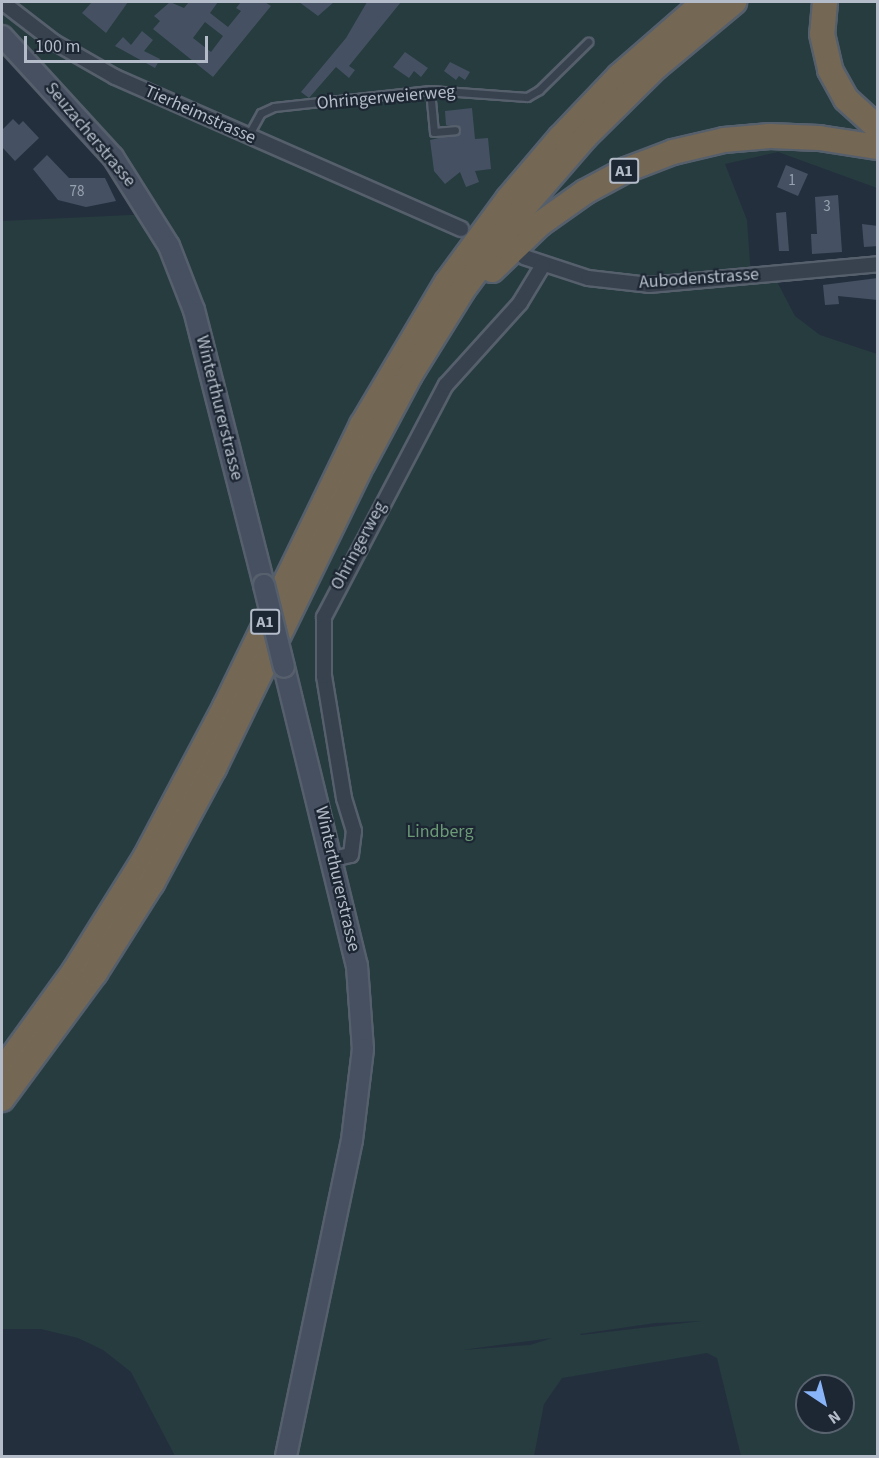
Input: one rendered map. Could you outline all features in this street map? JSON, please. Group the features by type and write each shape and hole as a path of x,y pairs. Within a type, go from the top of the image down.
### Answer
{"highway":[{"name":"A1","path":"2,1071 75,970 145,858 225,707 357,435 447,282 501,208 560,138 644,53 704,2"},
{"name":"A1","path":"2,1100 91,979 152,883 214,768 363,463 431,340 501,237 564,160 656,67 734,2"},
{"path":"825,2 822,34 830,70 846,99 878,128"},
{"name":"A1","path":"431,340 509,252 540,224 585,192 641,163 690,147 753,137 819,138 878,147"}],"main road":[{"name":"Seuzacherstrasse","path":"2,36 98,139 135,187 169,246 194,310"},
{"name":"Winterthurerstrasse","path":"194,310 333,859 357,966 362,1014 361,1082 286,1456"}],"street":[{"name":"Tierheimstrasse","path":"2,2 94,67 461,230"},
{"name":"Aubodenstrasse","path":"524,257 588,278 650,285 878,264"},
{"name":"Ohringerweg","path":"333,859 351,855 354,831 346,807 324,676 324,617 442,391 520,303 543,265"}],"lane":[{"name":"Ohringerweierweg","path":"248,136 259,115 270,108 430,90 527,97 538,90 588,42"},
{"path":"430,90 434,132 455,130"}],"green space":[{"name":"Lindberg","path":"2,2 877,2 877,188 778,152 725,164 747,220 751,276 773,274 795,316 820,335 877,354 877,1456 741,1456 717,1358 707,1353 562,1378 544,1404 534,1456 175,1456 131,1372 103,1350 78,1338 41,1329 2,1329 2,221 152,214 2,36","holes":["702,1321 581,1335 655,1323","552,1338 530,1345 462,1350"]}],"building":[{"path":"92,2 128,2 106,33 82,13"},
{"path":"170,2 184,8 189,2 218,2 210,13 228,27 241,11 236,8 241,2 265,2 271,6 213,77 153,29 160,21 154,16","holes":["205,22 223,36 211,52 193,38"]},
{"path":"299,2 334,2 318,16"},
{"path":"367,2 401,2 349,66 355,70 349,78 336,67 309,98 301,92 346,38"},
{"path":"142,31 153,40 144,51 160,59 155,68 115,46 123,37 131,45"},
{"path":"405,52 428,68 421,77 414,71 409,78 393,67"},
{"path":"450,62 470,72 465,80 459,76 456,80 444,71"},
{"path":"472,108 475,139 488,138 491,169 475,171 479,182 466,187 460,172 445,184 434,171 430,140 460,133 458,125 446,125 445,111"},
{"path":"13,119 19,125 23,121 39,138 15,161 2,147 2,130"},
{"path":"47,155 69,178 105,178 116,201 86,207 58,200 33,169"},
{"path":"786,165 808,174 798,196 777,187"},
{"path":"838,195 842,252 812,254 811,234 817,234 815,197"},
{"path":"786,212 789,251 779,251 776,213"},
{"path":"862,224 878,226 878,246 864,247"},
{"path":"878,278 878,300 838,296 839,304 825,305 823,285"}]}
